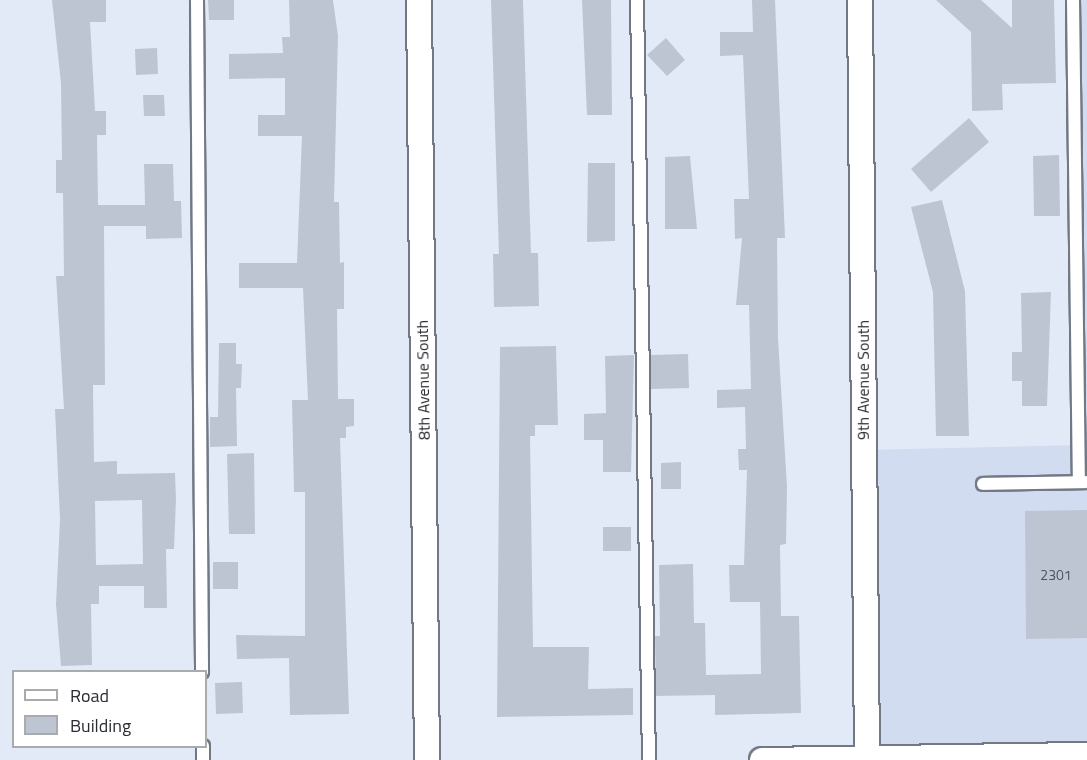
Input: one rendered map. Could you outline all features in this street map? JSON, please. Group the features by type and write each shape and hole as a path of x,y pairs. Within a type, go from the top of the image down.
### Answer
{"street":[{"name":"8th Avenue South","path":"419,0 427,760"},
{"name":"9th Avenue South","path":"860,0 867,759"},
{"path":"762,760 1078,757"}],"lane":[{"path":"197,0 202,670"},
{"path":"637,0 649,760"},
{"path":"983,484 1083,482 1073,0"}],"shaded area":[{"path":"1073,0 1087,0 1087,760 867,759 864,450 1078,445"}],"building":[{"path":"52,0 106,0 106,22 90,22 95,111 106,111 106,135 97,135 98,205 145,205 144,164 173,164 174,201 181,201 182,238 146,239 146,226 104,226 105,385 93,385 94,462 117,461 117,474 175,473 174,549 166,549 167,608 144,608 144,586 99,586 99,604 91,604 92,665 61,666 56,604 60,519 55,409 64,409 56,276 64,276 63,193 56,193 56,160 62,160 61,83","holes":["142,500 143,564 96,565 95,501"]},
{"path":"208,0 234,0 234,20 209,20"},
{"path":"289,0 333,0 338,36 334,202 339,202 340,263 344,262 344,309 337,309 338,399 354,399 354,426 346,427 346,438 340,438 349,714 290,715 289,658 237,659 236,635 305,636 305,492 294,492 292,400 308,400 303,288 239,288 239,263 297,263 302,136 258,136 258,115 285,115 285,78 229,79 229,54 283,53 282,37 290,37"},
{"path":"491,0 523,0 531,253 538,253 539,306 494,307 493,254 499,254"},
{"path":"582,0 611,0 612,115 587,115"},
{"path":"752,0 775,0 785,238 777,238 778,338 787,487 786,544 780,545 781,616 799,616 801,713 715,715 715,695 656,696 655,636 660,636 659,565 693,564 694,623 705,623 706,675 761,674 760,602 730,602 729,565 744,565 747,470 739,470 738,449 746,449 745,407 717,408 717,390 751,389 749,305 736,305 742,238 735,239 734,199 749,199 743,55 720,56 720,32 753,32"},
{"path":"936,0 981,0 1012,28 1012,0 1054,0 1056,83 1002,84 1003,110 972,111 971,32"},
{"path":"666,38 685,60 667,76 647,55"},
{"path":"157,48 158,74 136,75 135,49"},
{"path":"143,95 164,95 165,116 144,116"},
{"path":"969,118 989,142 931,192 911,169"},
{"path":"1059,155 1060,216 1034,216 1033,156"},
{"path":"690,156 697,229 665,229 665,157"},
{"path":"588,163 615,163 615,241 587,242"},
{"path":"942,200 965,291 969,436 936,436 933,292 911,207"},
{"path":"1051,292 1047,406 1022,406 1022,381 1012,381 1012,352 1022,352 1021,293"},
{"path":"219,343 236,343 236,364 242,364 241,388 236,388 237,446 210,447 210,417 218,417"},
{"path":"556,346 558,425 535,425 535,436 530,436 533,647 589,647 588,689 633,688 633,715 497,717 500,347"},
{"path":"688,354 689,388 651,389 651,355"},
{"path":"634,355 631,472 603,472 603,440 584,440 584,414 606,413 605,356"},
{"path":"254,453 255,534 229,534 227,454"},
{"path":"681,462 681,489 661,489 661,463"},
{"path":"1087,510 1087,638 1026,639 1025,511"},
{"path":"603,527 631,527 631,551 603,551"},
{"path":"213,562 238,562 238,589 213,589"},
{"path":"242,682 243,713 216,714 215,683"}]}
